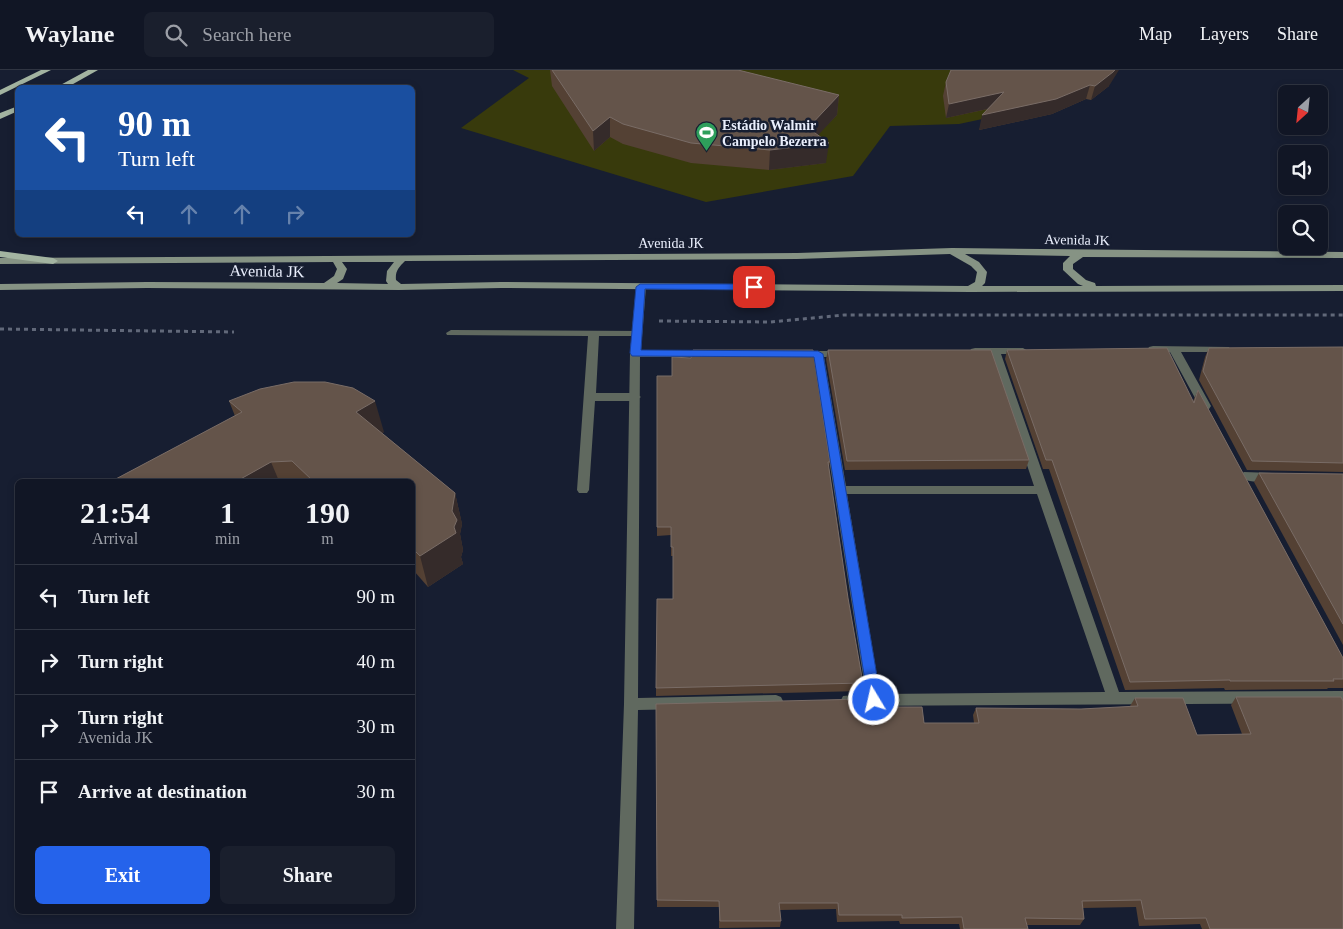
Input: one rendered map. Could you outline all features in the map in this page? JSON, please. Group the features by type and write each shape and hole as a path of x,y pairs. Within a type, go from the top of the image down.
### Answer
{"main road":[{"path":"0,92 47,70"},
{"path":"65,85 94,70"},
{"path":"0,116 15,109"},
{"path":"952,251 975,264 982,272 980,283 970,289"},
{"name":"Avenida JK","path":"0,261 797,256 952,251 1343,255"},
{"path":"1081,253 1068,263 1068,270 1082,282 1099,288"},
{"path":"0,254 53,261"},
{"path":"326,287 339,277 342,269 335,258"},
{"path":"399,287 391,281 391,274 393,268 403,258"},
{"name":"Avenida JK","path":"0,287 147,285 399,287 501,285 970,289 1343,288"}],"street":[{"path":"624,929 631,704 635,353 640,287"},
{"path":"451,334 594,334 637,327"},
{"path":"583,490 594,334"},
{"path":"1144,349 1234,349"},
{"path":"1174,349 1211,417"},
{"path":"965,352 1034,350"},
{"path":"994,351 1114,698"},
{"path":"635,353 722,354"},
{"path":"789,354 857,353"},
{"path":"818,354 874,700"},
{"path":"590,397 635,397"},
{"path":"1244,476 1284,477"},
{"path":"841,490 1042,490"},
{"path":"835,700 1343,697"},
{"path":"631,704 787,701"}],"path":[{"path":"637,327 770,322 844,315 1343,315"},
{"path":"0,329 234,332"}],"shaded area":[{"name":"Estádio Walmir Campelo Bezerra","path":"513,70 1072,70 1006,114 959,124 890,126 853,176 706,202 461,128 529,78"}],"building":[{"path":"552,70 738,70 839,95 808,128 829,143 770,150 691,143 623,124 610,117 593,131"},
{"path":"951,70 1115,70 1095,86 1090,85 1056,99 982,115 1004,92 949,104 946,82"},
{"path":"1343,347 1343,463 1252,461 1203,371 1209,348"},
{"path":"1167,348 1194,403 1198,390 1343,658 1343,679 1333,679 1334,681 1230,680 1130,682 1052,460 1046,460 1007,350"},
{"path":"693,350 813,350 848,598 863,683 656,688 657,599 673,599 671,527 657,527 657,376 672,376 672,357 691,358"},
{"path":"828,350 991,350 1029,460 847,461"},
{"path":"294,382 325,382 353,388 375,401 356,412 455,493 452,511 457,520 454,527 456,533 420,556 415,551 415,479 311,479 292,461 271,462 241,479 116,479 242,412 229,401 260,389"},
{"path":"1259,473 1343,474 1343,624"},
{"path":"1236,697 1341,697 1343,701 1343,929 1210,929 1206,918 1145,919 1141,900 1082,901 1084,919 1025,918 1028,929 964,929 962,917 902,918 902,915 839,915 838,903 779,903 781,921 720,921 719,901 657,900 656,704 865,699 866,707 922,707 924,723 979,723 976,708 1081,709 1138,706 1135,698 1183,698 1197,735 1251,734"}],"place":[{"name":"Estádio Walmir Campelo Bezerra","path":"706,152"}],"route":[{"path":"754,287 640,287 635,353 818,354 874,700"}]}
